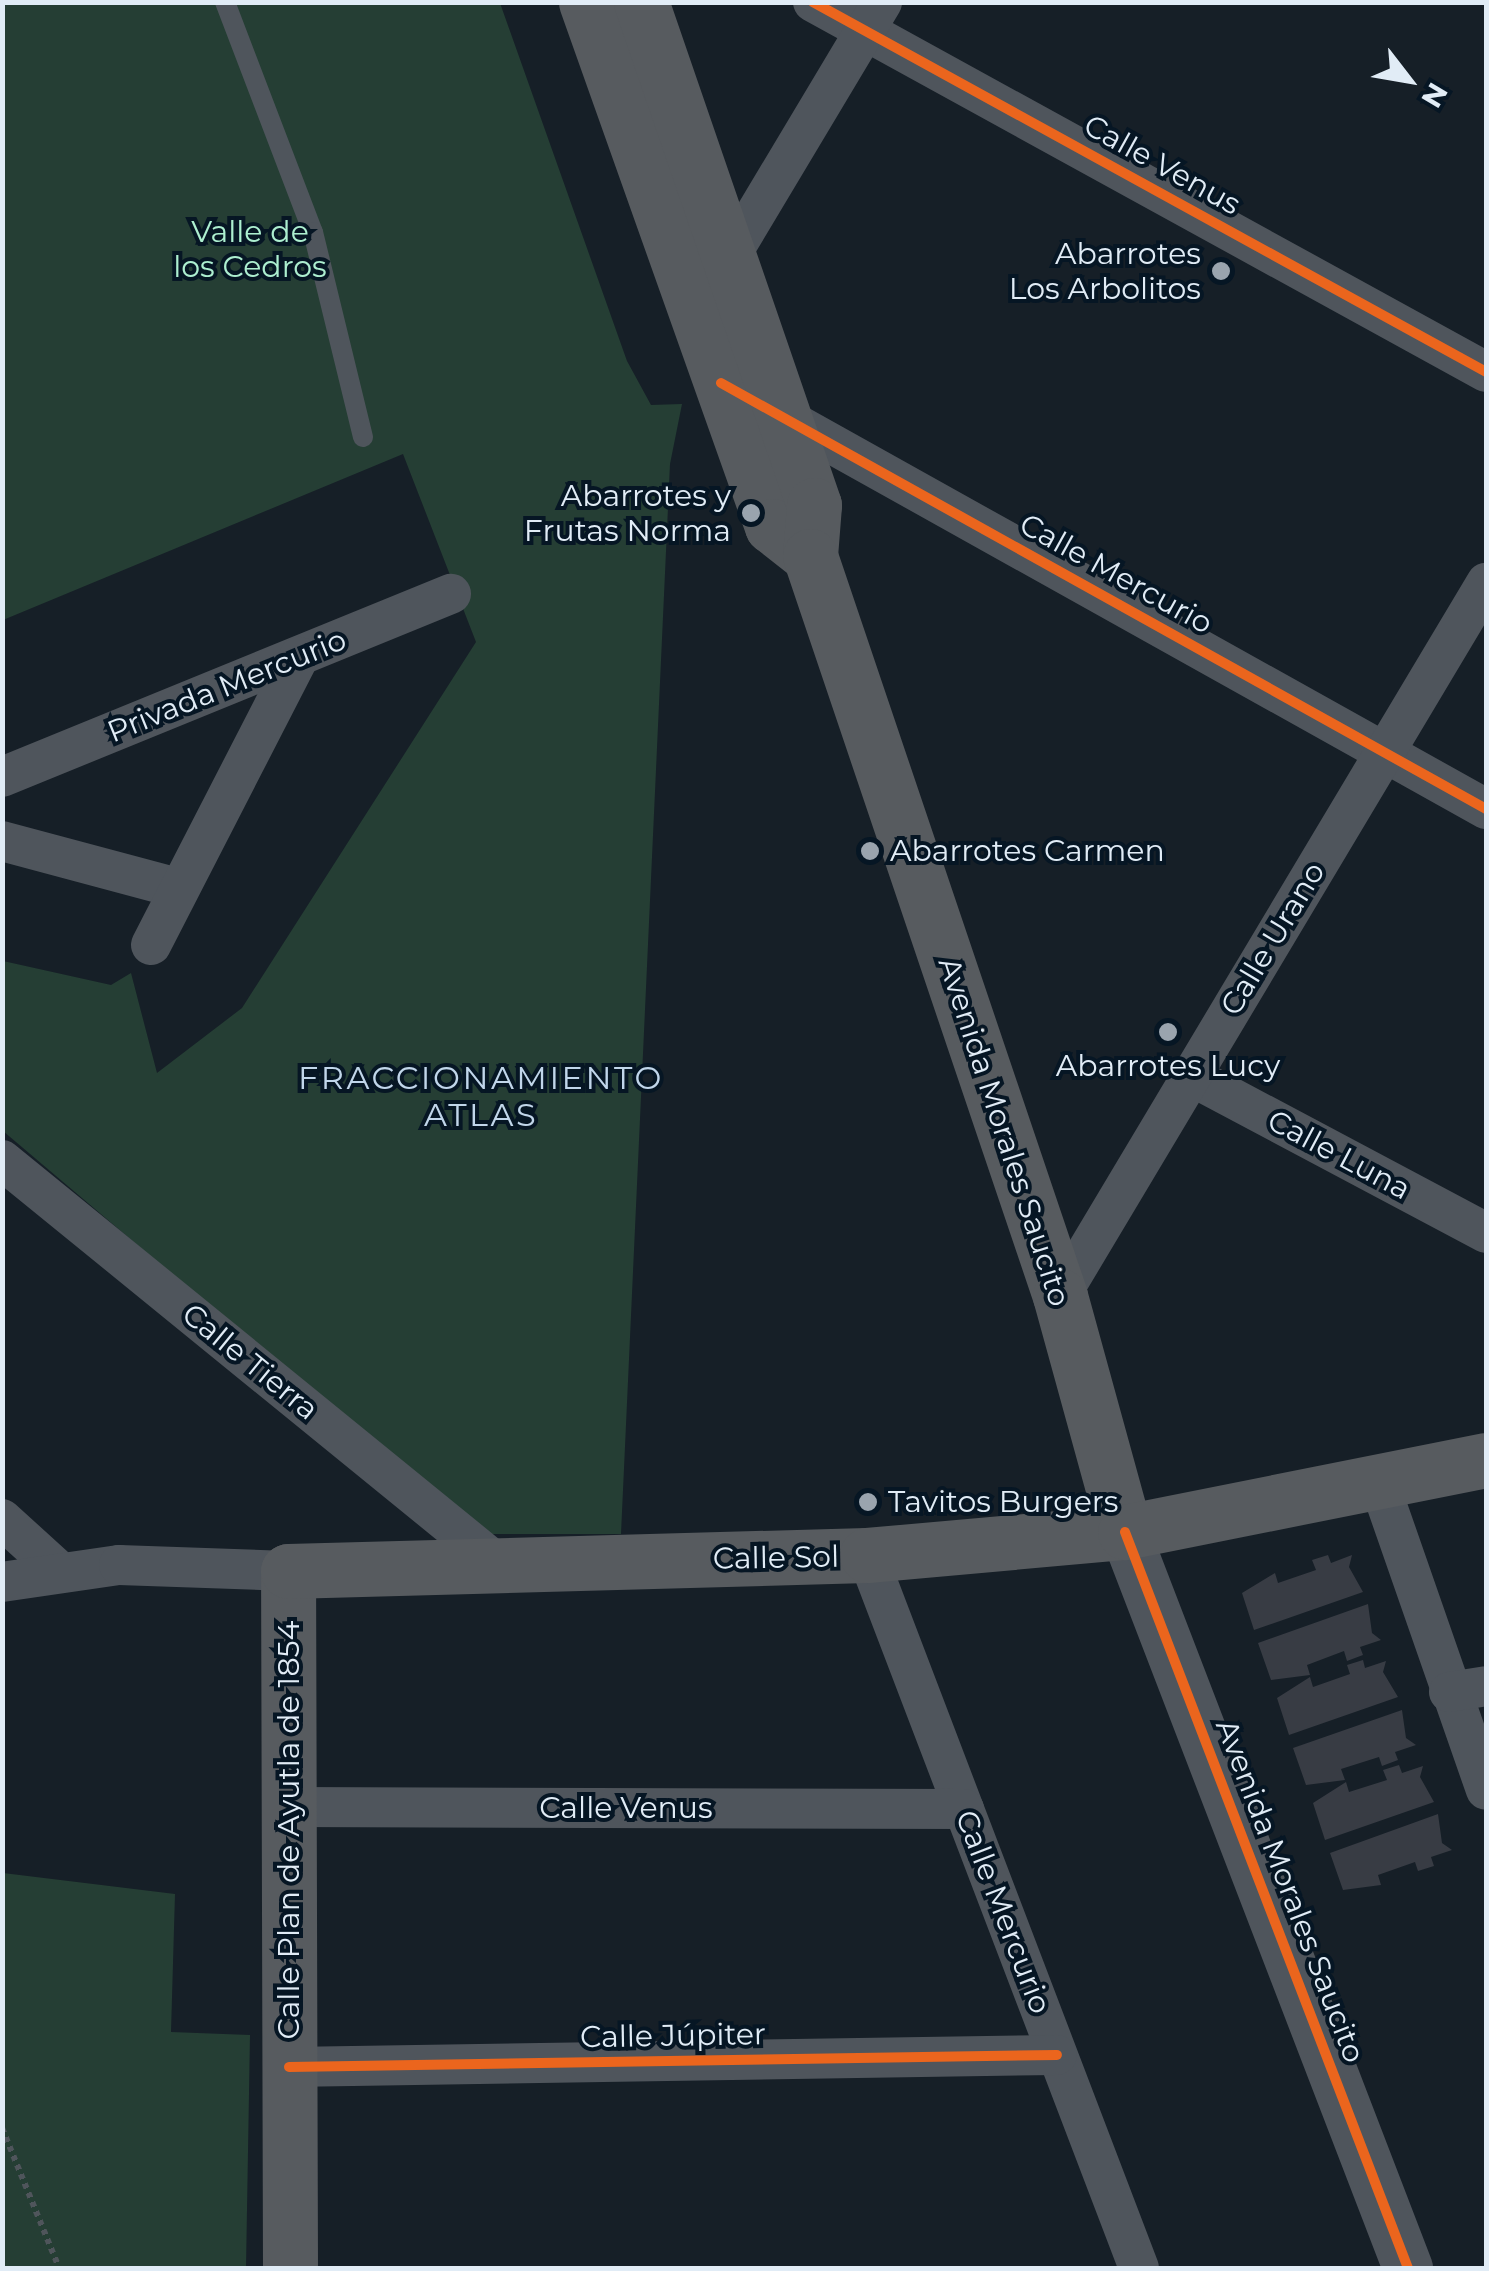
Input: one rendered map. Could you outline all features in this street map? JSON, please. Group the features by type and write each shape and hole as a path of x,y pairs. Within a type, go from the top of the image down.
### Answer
{"main road":[{"path":"586,2 772,526 810,556"},
{"name":"Avenida Morales Saucito","path":"641,2 814,505 810,556 1060,1296 1125,1532"},
{"name":"Calle Sol","path":"288,1571 867,1556 1125,1532 1486,1460"},
{"name":"Calle Plan de Ayutla de 1854","path":"288,1571 290,2268"}],"street":[{"name":"Calle Venus","path":"813,2 874,17 1486,372"},
{"path":"729,258 874,17"},
{"name":"Calle Mercurio","path":"721,383 1486,809"},
{"name":"Calle Urano","path":"1060,1296 1486,583"},
{"name":"Privada Mercurio","path":"2,777 450,594"},
{"path":"151,945 299,657"},
{"path":"2,841 177,888"},
{"name":"Calle Luna","path":"1191,1076 1486,1233"},
{"name":"Calle Tierra","path":"2,1160 498,1564"},
{"path":"1378,1480 1468,1689 1486,1790"},
{"path":"2,1519 57,1569"},
{"name":"Avenida Morales Saucito","path":"1125,1532 1408,2268"},
{"name":"Calle Mercurio","path":"867,1556 1139,2268"},
{"name":"Calle Sol","path":"2,1582 57,1569 288,1571"},
{"name":"Calle Venus","path":"289,1807 964,1809"},
{"name":"Calle Júpiter","path":"289,2068 1057,2054"}],"lane":[{"path":"225,2 313,232 363,437"}],"path":[{"path":"2,2128 59,2268"}],"green space":[{"name":"Valle de los Cedros","path":"3,3 500,3 627,361 651,405 682,404 670,464 621,1534 478,1534 3,1131 3,961 111,985 131,973 157,1073 242,1008 476,642 403,454 3,620"},
{"path":"3,1873 175,1894 171,2032 250,2035 246,2268 3,2268"}],"building":[{"path":"1328,1555 1331,1563 1352,1555 1349,1567 1363,1592 1254,1630 1242,1593 1275,1573 1278,1583 1316,1570 1312,1560"},
{"path":"1368,1604 1372,1633 1381,1640 1360,1647 1363,1655 1347,1661 1344,1651 1307,1665 1310,1675 1271,1680 1258,1643"},
{"path":"1363,1660 1365,1668 1386,1661 1383,1672 1398,1697 1289,1735 1277,1698 1310,1677 1313,1687 1350,1674 1347,1665"},
{"path":"1402,1710 1406,1738 1416,1745 1395,1752 1398,1760 1382,1766 1379,1757 1341,1769 1345,1780 1306,1785 1293,1748"},
{"path":"1399,1765 1402,1773 1423,1766 1420,1777 1434,1802 1325,1840 1313,1803 1346,1782 1349,1792 1387,1780 1383,1770"},
{"path":"1438,1814 1442,1843 1452,1850 1431,1857 1434,1866 1418,1871 1415,1862 1378,1875 1381,1885 1343,1890 1330,1853"}],"cycle path":[{"path":"813,2 1486,372"},
{"path":"721,383 1486,809"},
{"path":"1125,1532 1408,2268"},
{"path":"289,2067 1057,2055"}],"place":[{"name":"Abarrotes Los Arbolitos","path":"1221,271"},
{"name":"Abarrotes y Frutas Norma","path":"751,513"},
{"name":"Abarrotes Carmen","path":"870,851"},
{"name":"Abarrotes Lucy","path":"1168,1032"},
{"name":"Tavitos Burgers","path":"868,1502"}],"district":[{"name":"FRACCIONAMIENTO ATLAS","path":"481,1098"}]}
